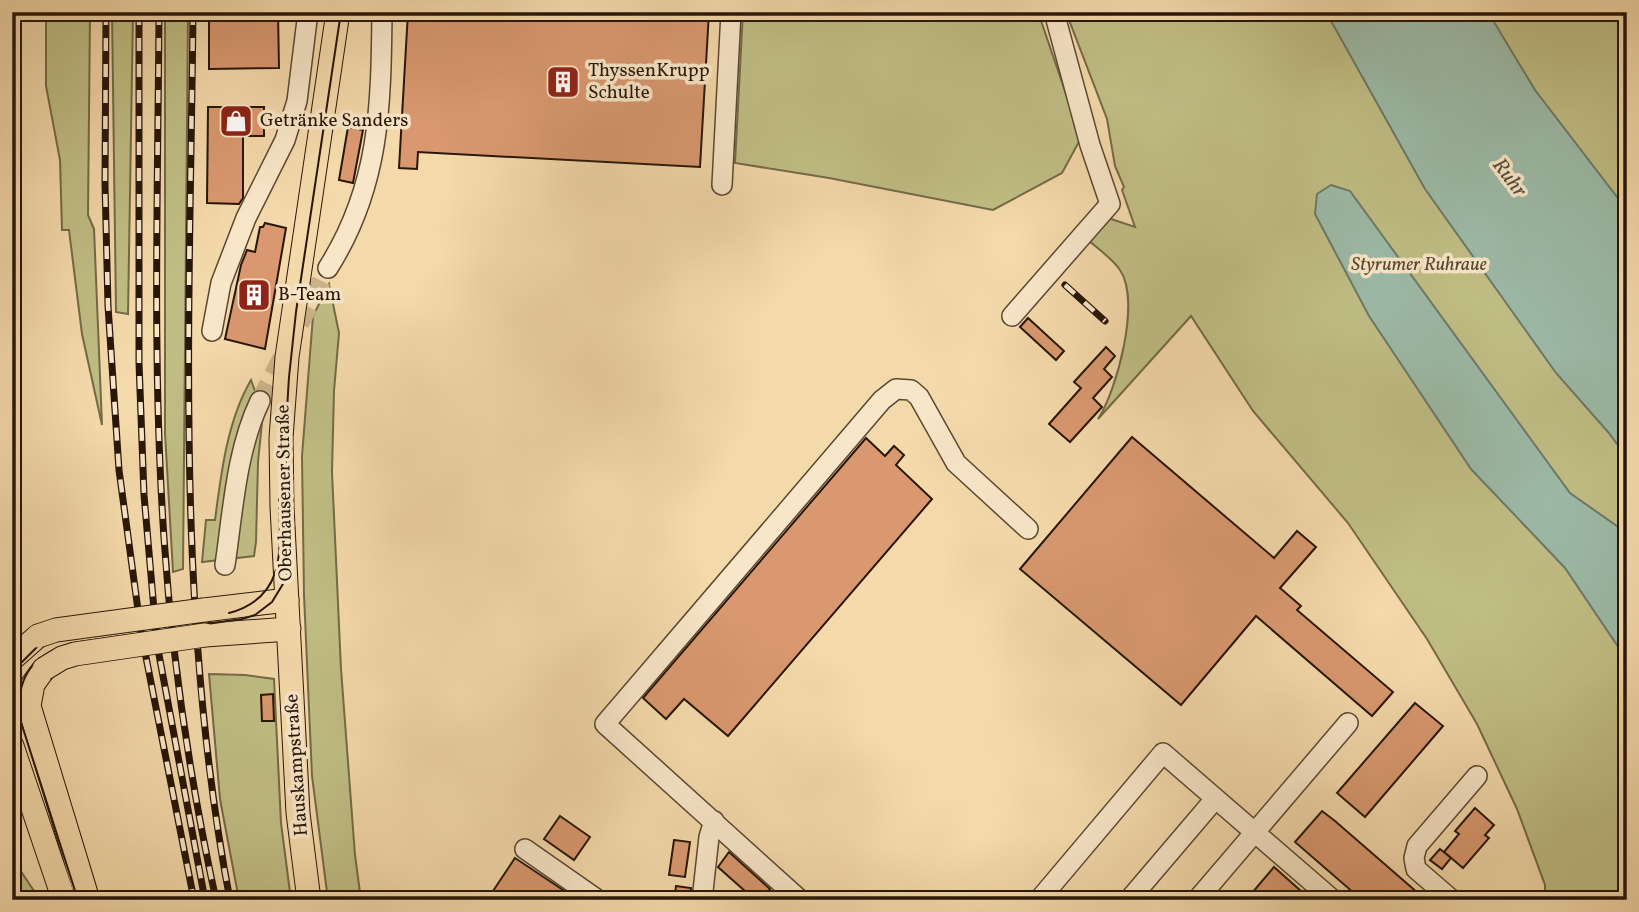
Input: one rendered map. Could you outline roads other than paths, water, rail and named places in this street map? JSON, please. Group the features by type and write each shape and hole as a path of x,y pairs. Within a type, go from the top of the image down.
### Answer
{"main road":[{"name":"Oberhausener Straße","path":"12,659 38,636 57,631 204,610 288,615 281,438 287,356 338,12"},
{"path":"88,900 29,706 33,684 44,668 62,657 75,654 205,635 288,615"},
{"name":"Hauskampstraße","path":"288,615 298,813 309,900"},
{"path":"12,746 64,900"}],"lane":[{"path":"212,331 221,284 246,218 285,141 297,101 308,12"},
{"path":"328,268 351,229 368,180 376,138 382,12"},
{"path":"722,185 731,12"},
{"path":"1012,316 1110,204 1090,145 1054,12"},
{"path":"800,900 605,724 896,389 906,388 919,397 956,463 1028,529"},
{"path":"225,565 244,448 260,401"},
{"path":"1197,900 1348,723"},
{"path":"1039,900 1163,754 1333,900"},
{"path":"1452,900 1416,869 1414,858 1417,846 1477,776"},
{"path":"1129,900 1215,799"},
{"path":"702,900 709,837 714,821"},
{"path":"525,849 598,900"}],"water":[{"name":"Ruhr","path":"1326,12 1488,12 1535,90 1627,210 1627,457 1556,373 1425,189"},
{"path":"1331,185 1350,191 1570,493 1621,529 1627,542 1627,574 1622,588 1627,603 1627,660 1565,568 1471,469 1369,316 1315,214 1317,194"}],"tunnel":[{"path":"260,401 328,268"}],"tram line":[{"path":"78,900 19,716 21,689 30,669 58,648 72,643 242,619 255,615 272,602 286,579 291,561 285,442 289,377 296,312 341,12"},
{"path":"229,613 248,605 262,595 271,583 279,552 279,498"},
{"path":"22,662 39,645 63,637"}],"railway":[{"path":"106,12 105,184 108,306 119,470 141,632 194,900"},
{"path":"139,12 139,363 144,495 157,644 205,900"},
{"path":"159,12 157,341 164,538 183,720 216,900"},
{"path":"193,12 189,346 193,569 200,680 212,790 230,900"},
{"path":"1065,285 1105,321"}],"place":[{"name":"ThyssenKrupp Schulte","path":"563,82"},
{"name":"Getränke Sanders","path":"236,121"},
{"name":"B-Team","path":"254,295"}],"park label":[{"name":"Styrumer Ruhraue","path":"1419,265"}]}
